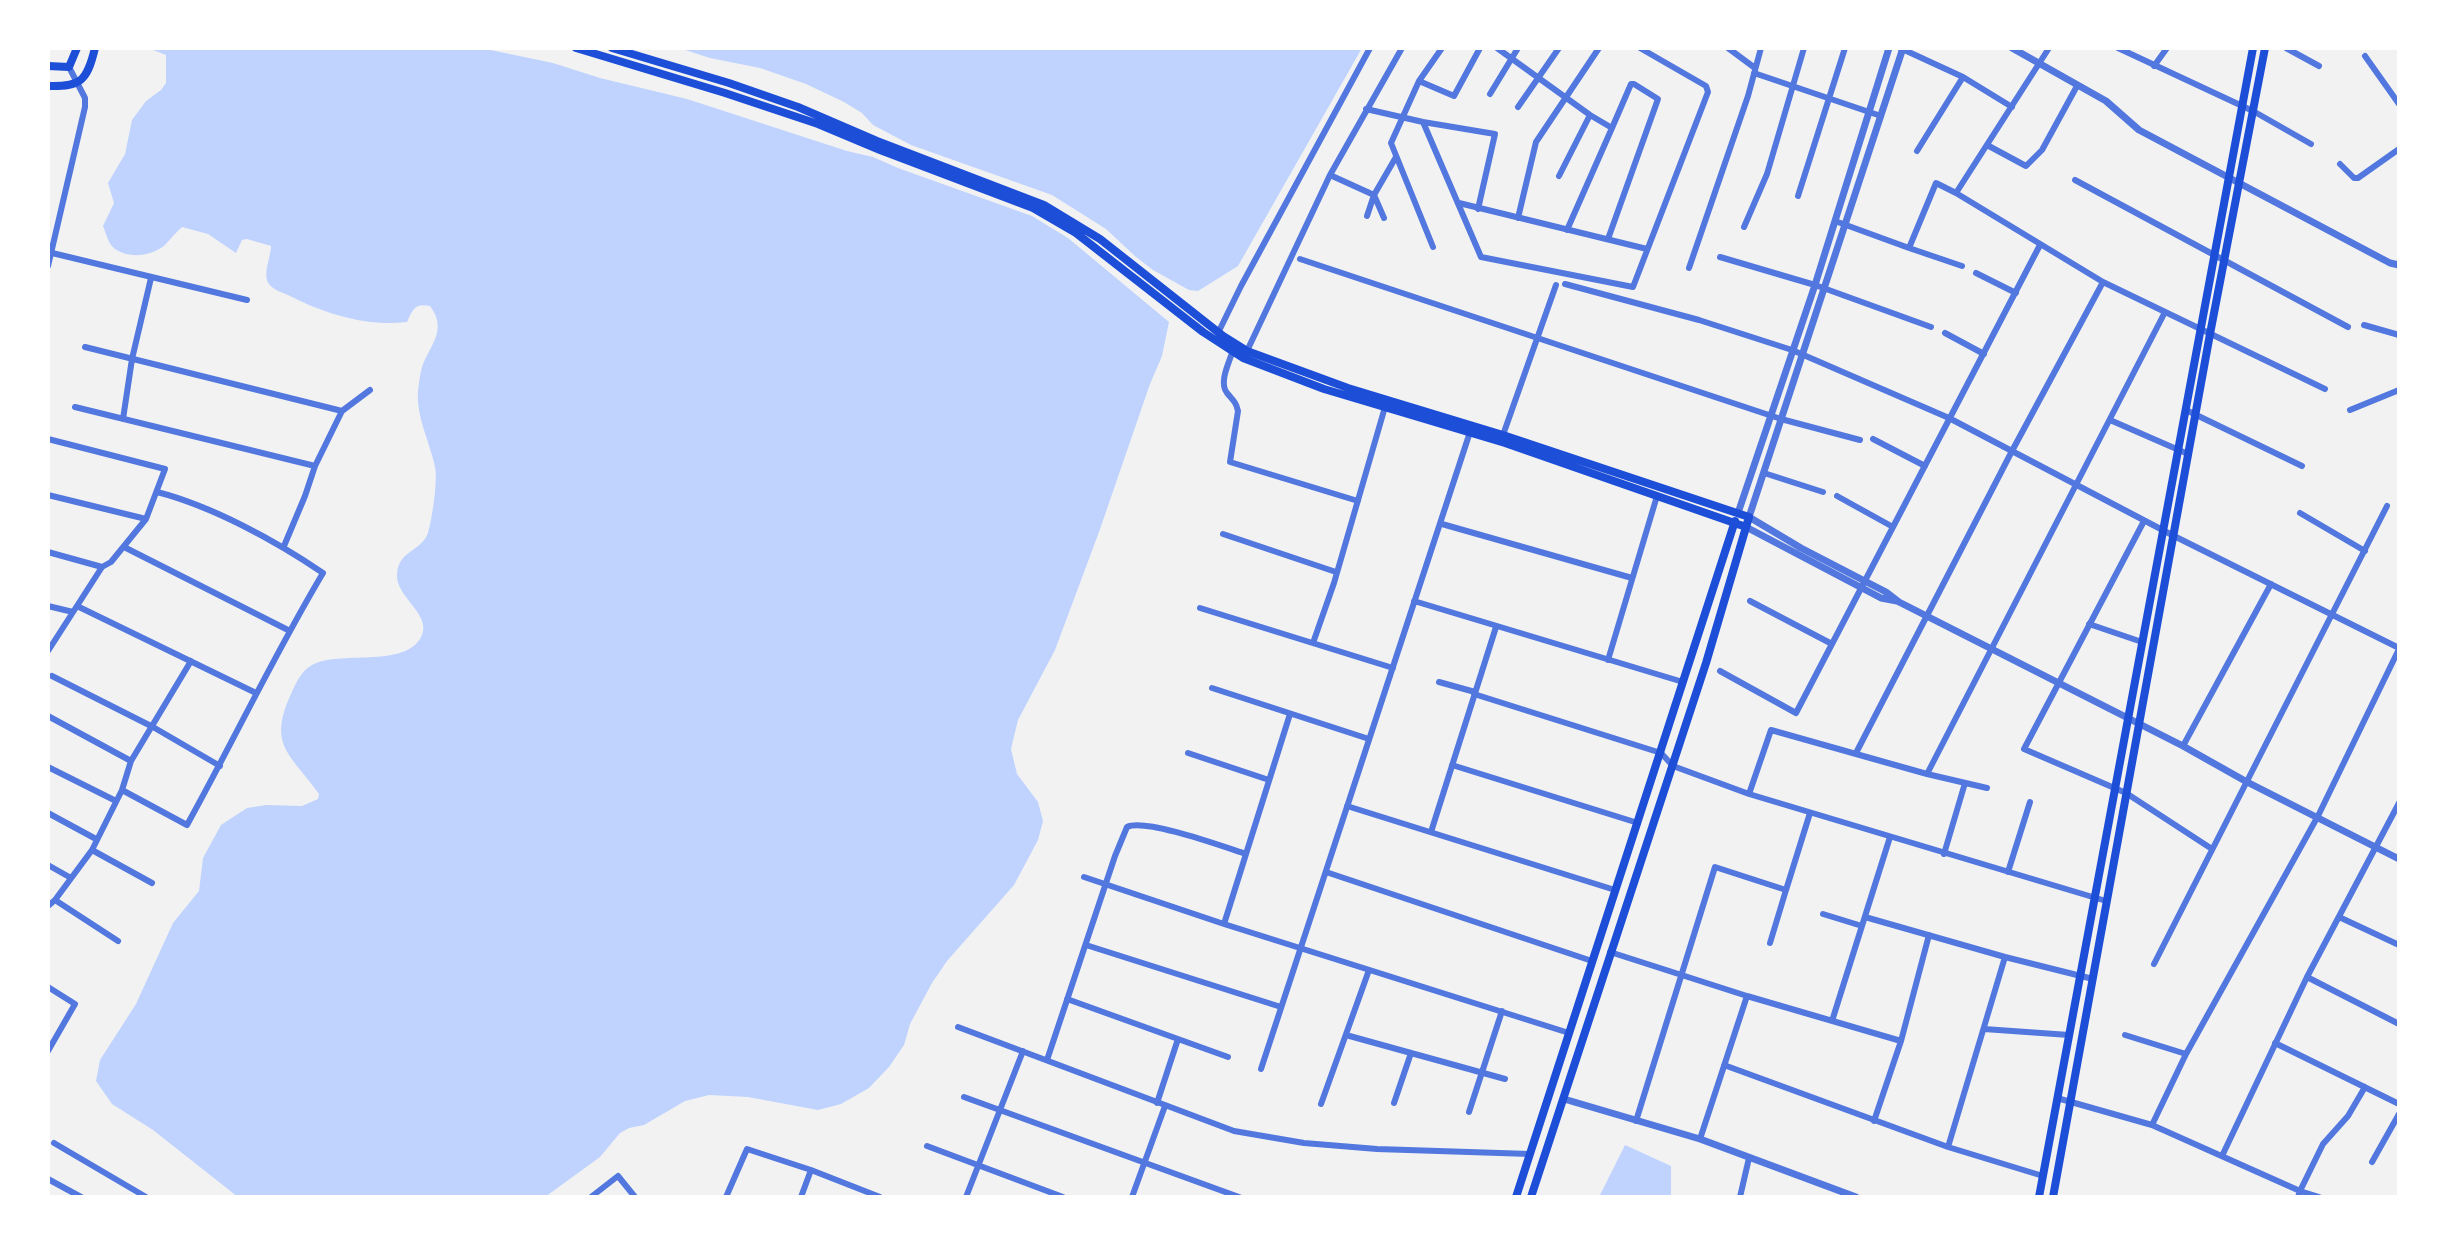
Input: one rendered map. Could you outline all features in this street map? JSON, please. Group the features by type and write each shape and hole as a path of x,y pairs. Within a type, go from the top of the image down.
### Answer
{"main road":[{"path":"48,66 69,67 77,48"},
{"path":"48,86 70,87 77,83 91,63 95,48"},
{"path":"576,48 818,124 1033,208 1076,233 1232,353 1325,384 1503,435 1749,517 1673,766 1531,1197"},
{"path":"612,48 729,83 1044,205 1100,239 1218,333 1247,351 1325,384 1385,407 1470,432 1746,527"},
{"path":"2053,1197 2174,536 2186,410 2253,48"},
{"path":"2039,1197 2163,531 2195,415 2265,48"},
{"path":"1516,1197 1738,513"},
{"path":"2061,1076 2075,1079"}],"street":[{"path":"1218,333 1370,48"},
{"path":"1247,351 1330,175 1402,48"},
{"path":"1433,247 1391,143 1419,81 1442,48"},
{"path":"1419,81 1454,96 1480,48"},
{"path":"1497,48 1612,128"},
{"path":"1490,94 1518,48"},
{"path":"1518,107 1559,48"},
{"path":"1518,218 1536,142 1599,48"},
{"path":"1423,122 1481,257 1633,287 1708,92 1706,86 1640,48"},
{"path":"1728,48 1755,70 1793,87 1881,116"},
{"path":"1689,268 1761,48"},
{"path":"1744,227 1767,174 1804,48"},
{"path":"1798,196 1845,48"},
{"path":"1738,513 1815,285 1889,48"},
{"path":"2012,107 1963,77 1902,48 1749,517 1863,584 1881,598 1899,602 1927,616 2399,859"},
{"path":"2012,48 2106,101 2139,130 2399,265"},
{"path":"1956,193 2049,48"},
{"path":"2118,48 2253,111 2311,144"},
{"path":"2154,66 2167,48"},
{"path":"2286,48 2319,66"},
{"path":"2365,56 2399,104"},
{"path":"48,266 85,107 85,98 69,67"},
{"path":"1917,151 1963,77"},
{"path":"1567,230 1631,84 1658,99 1608,239"},
{"path":"1987,145 2026,166 2042,150 2077,86"},
{"path":"1366,109 1495,134 1478,209"},
{"path":"1559,176 1590,115"},
{"path":"2340,164 2354,178 2358,178 2399,149"},
{"path":"1367,216 1374,195 1396,157"},
{"path":"1330,175 1374,195 1384,218"},
{"path":"2075,180 2348,327"},
{"path":"1909,248 1936,183 2103,282 2325,389"},
{"path":"1459,203 1647,249"},
{"path":"1835,221 1962,266"},
{"path":"1720,671 1796,713 2040,245"},
{"path":"50,252 247,300"},
{"path":"1720,257 1815,285 1931,327"},
{"path":"1300,259 1781,419 1860,440"},
{"path":"1976,273 2016,293"},
{"path":"123,419 132,359 151,278"},
{"path":"1856,753 2103,282"},
{"path":"1565,284 1699,320 1792,350 1949,418 2163,531 2399,649 2318,816 2186,1054 2152,1125"},
{"path":"1503,435 1556,285"},
{"path":"1927,774 2165,312"},
{"path":"2364,325 2399,335"},
{"path":"1945,333 1984,354"},
{"path":"85,347 342,411"},
{"path":"1232,353 1223,385 1236,402 1238,411 1230,462 1358,501"},
{"path":"284,546 315,466 342,411 370,390"},
{"path":"2350,410 2399,390"},
{"path":"75,407 315,466"},
{"path":"1313,643 1385,407"},
{"path":"2186,410 2302,466"},
{"path":"2110,420 2183,452"},
{"path":"1261,1069 1470,432"},
{"path":"48,439 165,469 146,519 111,562 102,567 48,651"},
{"path":"1873,439 1925,466"},
{"path":"1764,473 1823,492"},
{"path":"122,790 187,825 288,630 323,573 284,546 180,497 157,492"},
{"path":"48,495 146,519"},
{"path":"1608,660 1657,496"},
{"path":"1837,496 1893,527"},
{"path":"2154,964 2387,506"},
{"path":"2300,513 2365,551"},
{"path":"2144,521 2024,749 2126,793 2212,849"},
{"path":"1442,524 1632,578"},
{"path":"1746,527 1863,584"},
{"path":"1223,534 1336,572"},
{"path":"124,547 288,630"},
{"path":"48,552 102,567"},
{"path":"2183,746 2271,584"},
{"path":"1414,601 1683,682"},
{"path":"1750,601 1832,644"},
{"path":"48,606 75,609 256,693"},
{"path":"1200,608 1393,668"},
{"path":"2089,624 2142,642"},
{"path":"1431,832 1496,627"},
{"path":"48,906 92,850 127,779 131,761 191,661"},
{"path":"52,676 153,727 220,766"},
{"path":"1439,682 1661,753 1673,766 1749,794 2106,901"},
{"path":"1212,688 1369,739"},
{"path":"1224,924 1290,714"},
{"path":"48,716 131,761"},
{"path":"1749,794 1771,730 1987,788"},
{"path":"1188,753 1269,780"},
{"path":"1452,765 1638,823"},
{"path":"48,767 116,801"},
{"path":"1944,854 1965,783"},
{"path":"2008,872 2030,802"},
{"path":"2222,1156 2307,977 2399,803"},
{"path":"1347,806 1615,890"},
{"path":"48,813 96,839"},
{"path":"1770,943 1810,813"},
{"path":"1047,1060 1127,829 1132,824 1176,832 1246,854"},
{"path":"1832,1021 1890,837"},
{"path":"92,850 152,883"},
{"path":"48,865 71,878"},
{"path":"1636,1121 1715,867 1786,890"},
{"path":"1326,872 1592,961"},
{"path":"1084,877 1569,1033"},
{"path":"55,900 118,941"},
{"path":"1823,914 1862,926"},
{"path":"1865,917 2093,979"},
{"path":"2339,917 2399,945"},
{"path":"1874,1121 1901,1041 1929,935"},
{"path":"1086,945 1281,1007"},
{"path":"1610,952 1901,1041"},
{"path":"1948,1147 2005,957"},
{"path":"1321,1104 1369,970"},
{"path":"2307,977 2399,1024"},
{"path":"48,987 75,1004 48,1051"},
{"path":"1700,1139 1747,996"},
{"path":"1067,999 1228,1057"},
{"path":"1469,1112 1502,1011"},
{"path":"958,1027 1234,1131 1304,1143 1377,1149 1530,1154"},
{"path":"1984,1029 2069,1035"},
{"path":"1346,1035 1505,1079"},
{"path":"2125,1035 2186,1054"},
{"path":"1132,1197 1145,1163 1178,1039"},
{"path":"2275,1043 2399,1104"},
{"path":"966,1197 1023,1051"},
{"path":"1394,1103 1411,1053"},
{"path":"1724,1065 1948,1147 2043,1176"},
{"path":"2299,1194 2323,1144 2348,1116 2365,1087"},
{"path":"964,1097 1239,1197"},
{"path":"2057,1098 2152,1125 2299,1194 2319,1197"},
{"path":"1564,1099 1700,1139 1856,1197"},
{"path":"2372,1162 2399,1114"},
{"path":"54,1143 146,1197"},
{"path":"927,1146 1063,1197"},
{"path":"726,1197 747,1149 877,1196"},
{"path":"1740,1197 1749,1158"},
{"path":"801,1197 811,1170"},
{"path":"591,1197 618,1176 635,1197"},
{"path":"48,1179 81,1197"}],"water":[{"path":"148,48 481,48 553,63 687,99 873,157 1032,216 1068,238 1169,322 1162,356 1055,650 1018,720 1011,749 1017,774 1038,802 1043,821 1038,840 1014,885 947,961 932,983 910,1024 904,1045 869,1088 841,1104 818,1110 748,1097 709,1095 685,1101 644,1125 620,1133 600,1157 545,1197 238,1197 153,1130 112,1104 96,1081 100,1060 136,1004 173,923 199,891 203,858 221,825 247,808 302,806 318,799 319,794 292,758 282,738 284,712 302,674 312,665 324,661 399,653 411,648 420,639 423,623 402,591 397,575 401,561 428,533 436,481 418,401 422,367 437,330 430,306 415,308 407,322 392,323 347,318 318,308 271,286 266,276 271,246 247,239 242,240 236,253 208,234 182,227 164,246 146,254 127,254 111,244 103,226 114,203 108,183 125,154 132,120 146,101 166,83 166,55"},
{"path":"679,48 1362,48 1238,266 1198,291 1189,290 1153,270 1106,229 1052,195 911,145 873,125 862,113 844,102 806,84 760,68"},
{"path":"1625,1145 1671,1166 1671,1197 1599,1197"}]}
